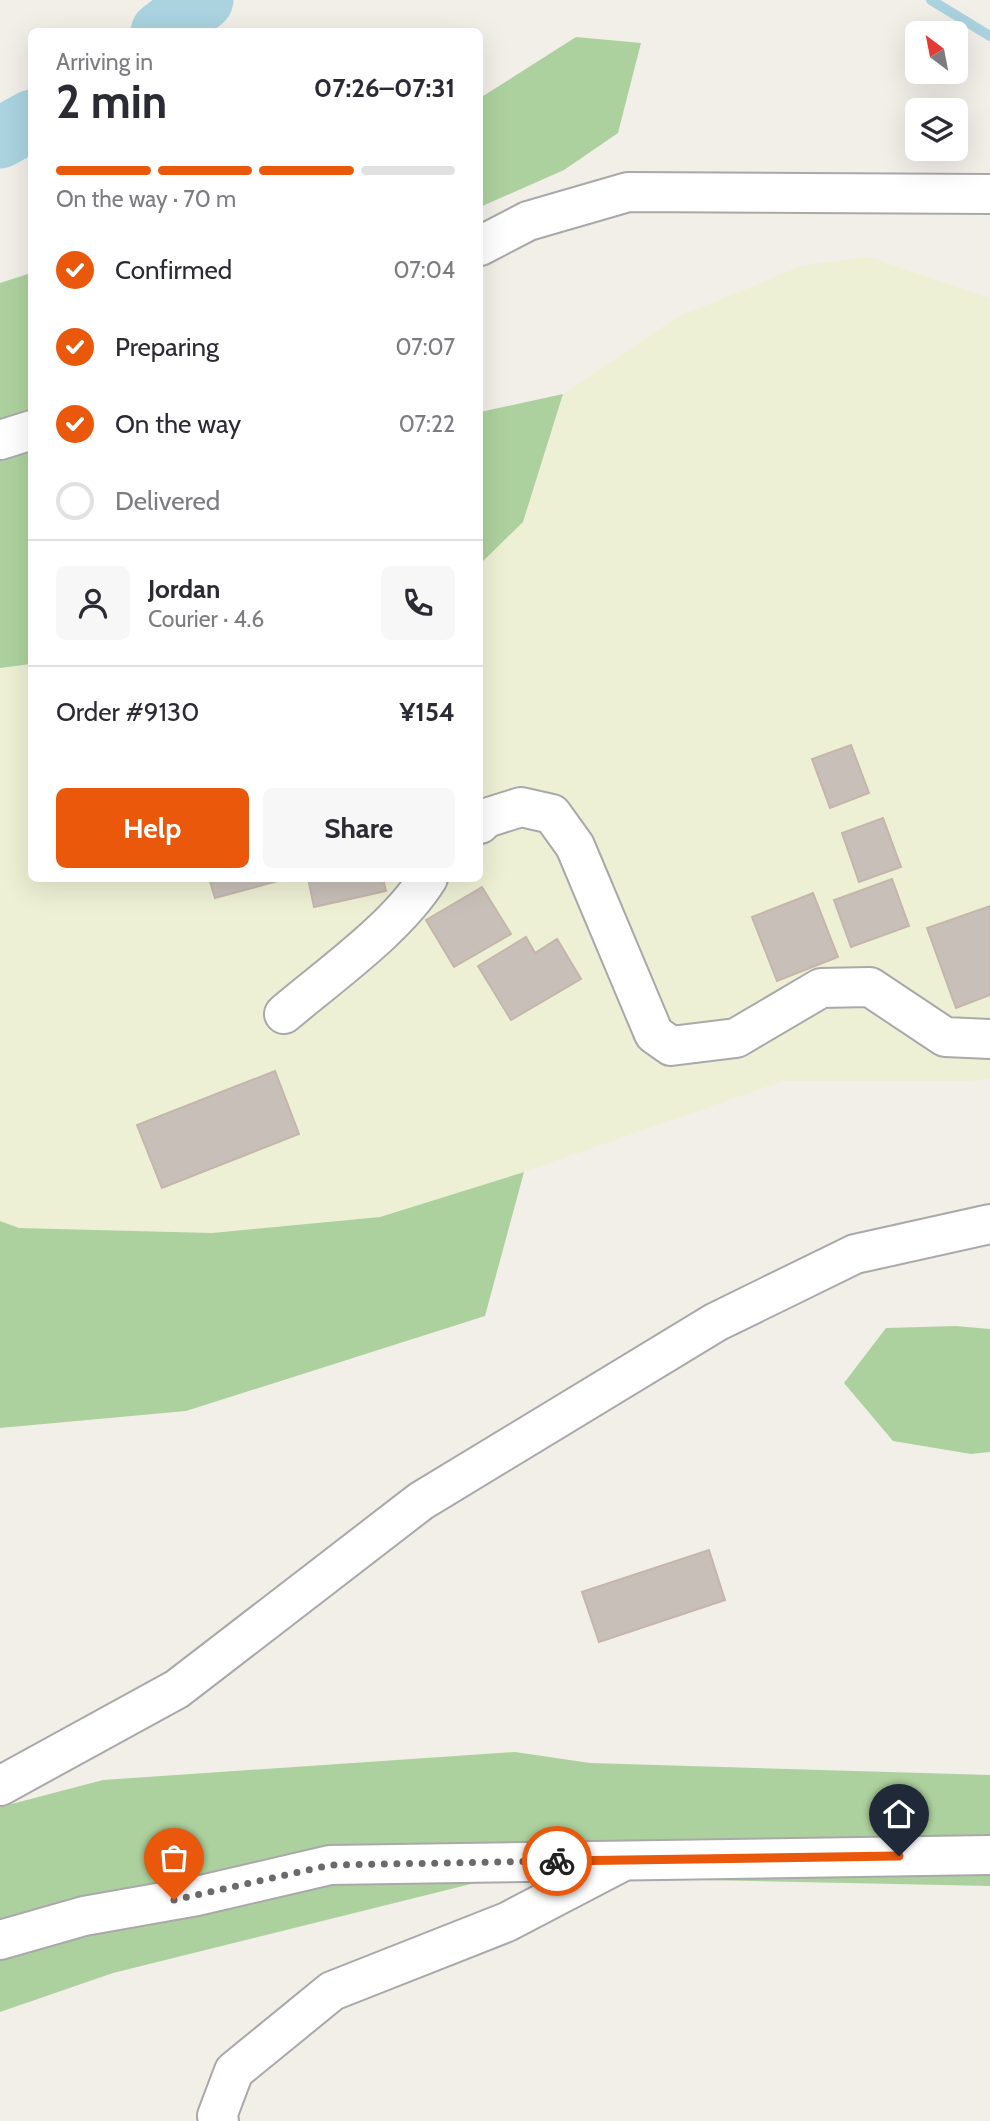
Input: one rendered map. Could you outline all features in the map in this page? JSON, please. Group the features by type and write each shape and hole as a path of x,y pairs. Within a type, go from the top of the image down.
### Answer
{"street":[{"path":"483,244 528,221 628,192 990,194"},
{"path":"0,440 28,431"},
{"path":"483,821 521,807 552,814 575,846 654,1034 671,1046 736,1038 821,988 870,986 945,1038 990,1039"},
{"path":"284,1014 372,940 417,896 426,882"},
{"path":"0,1786 177,1689 421,1501 716,1322 855,1254 990,1224"},
{"path":"0,1940 84,1916 197,1896 330,1865 990,1855"},
{"path":"219,2121 217,2116 234,2071 332,1992 508,1922 626,1860"}],"green space":[{"path":"576,37 641,43 618,133 564,170 483,206 483,96"},
{"path":"870,257 990,298 990,1078 973,1081 783,1081 524,1172 380,1217 212,1233 19,1228 0,1221 0,668 28,664 28,882 483,882 483,561 523,522 563,394 677,317 804,265"},
{"path":"28,274 28,664 0,668 0,283"},
{"path":"563,394 523,522 483,561 483,411"},
{"path":"524,1172 485,1316 186,1411 0,1428 0,1221 19,1228 212,1233 380,1217"},
{"path":"956,1326 990,1329 990,1452 971,1454 893,1441 844,1383 886,1328"},
{"path":"515,1752 590,1763 990,1775 990,1886 503,1876 113,1973 0,2012 0,1807 103,1780"}],"building":[{"path":"851,745 869,793 830,808 812,759"},
{"path":"883,818 901,867 859,882 842,833"},
{"path":"892,879 909,926 851,947 834,900"},
{"path":"210,882 274,882 215,898"},
{"path":"309,882 384,882 386,891 314,907"},
{"path":"482,887 511,934 454,967 426,920"},
{"path":"813,893 838,957 777,981 752,917"},
{"path":"990,906 990,995 956,1008 927,928"},
{"path":"526,937 535,953 557,939 581,979 511,1020 478,966"},
{"path":"275,1071 299,1134 162,1188 137,1125"},
{"path":"709,1550 725,1600 599,1642 582,1592"}],"waterway":[{"path":"166,28 203,0"},
{"path":"931,0 990,36"},
{"path":"0,138 28,122"}],"way so far":[{"path":"174,1900 330,1865 557,1861"}],"route":[{"path":"557,1861 899,1856"}]}
